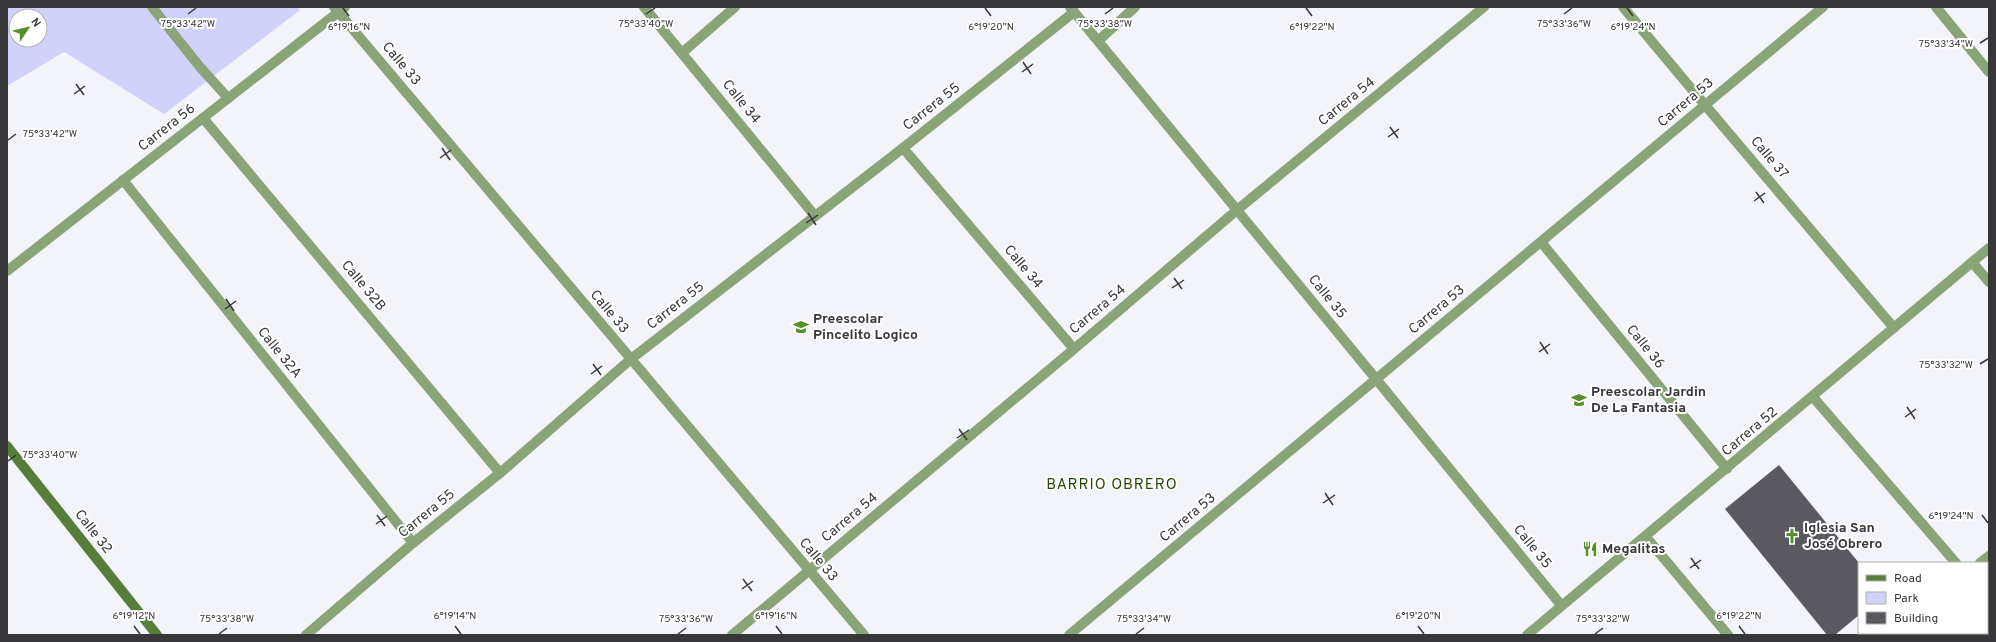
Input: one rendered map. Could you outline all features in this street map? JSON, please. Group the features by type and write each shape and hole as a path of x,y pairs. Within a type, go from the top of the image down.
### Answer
{"main road":[{"name":"Calle 32","path":"7,446 157,635"}],"street":[{"path":"152,7 228,98"},
{"name":"Calle 34","path":"644,7 683,52 816,216"},
{"path":"683,52 735,7"},
{"path":"1098,41 1135,7"},
{"name":"Carrera 54","path":"732,635 1074,349 1237,210 1484,7"},
{"name":"Calle 37","path":"1623,7 1894,328"},
{"name":"Carrera 53","path":"1069,635 1823,7"},
{"path":"1936,7 1989,72"},
{"name":"Carrera 56","path":"7,271 203,118 339,9"},
{"name":"Calle 33","path":"339,9 864,635"},
{"name":"Calle 35","path":"1072,10 1561,605"},
{"name":"Carrera 55","path":"306,635 413,543 500,473 631,359 903,148 1072,10"},
{"name":"Calle 32B","path":"203,118 500,473"},
{"name":"Calle 34","path":"903,148 1074,349"},
{"name":"Calle 32A","path":"123,180 413,543"},
{"name":"Calle 36","path":"1541,242 1727,469"},
{"name":"Carrera 52","path":"1527,635 1561,605 1646,537 1989,248"},
{"path":"1972,262 1989,282"},
{"path":"1813,397 1955,562"},
{"path":"1646,537 1728,635"}],"green space":[{"path":"7,7 297,7 300,10 164,114 64,52 7,86"}],"building":[{"name":"Iglesia San José Obrero","path":"1779,465 1858,562 1858,616 1835,635 1827,635 1725,509"}],"place":[{"name":"Preescolar Pincelito Logico","path":"801,327"},
{"name":"Preescolar Jardin De La Fantasia","path":"1579,400"},
{"name":"Iglesia San José Obrero","path":"1792,536"},
{"name":"Megalitas","path":"1590,549"}],"district":[{"name":"BARRIO OBRERO","path":"1112,485"}]}
